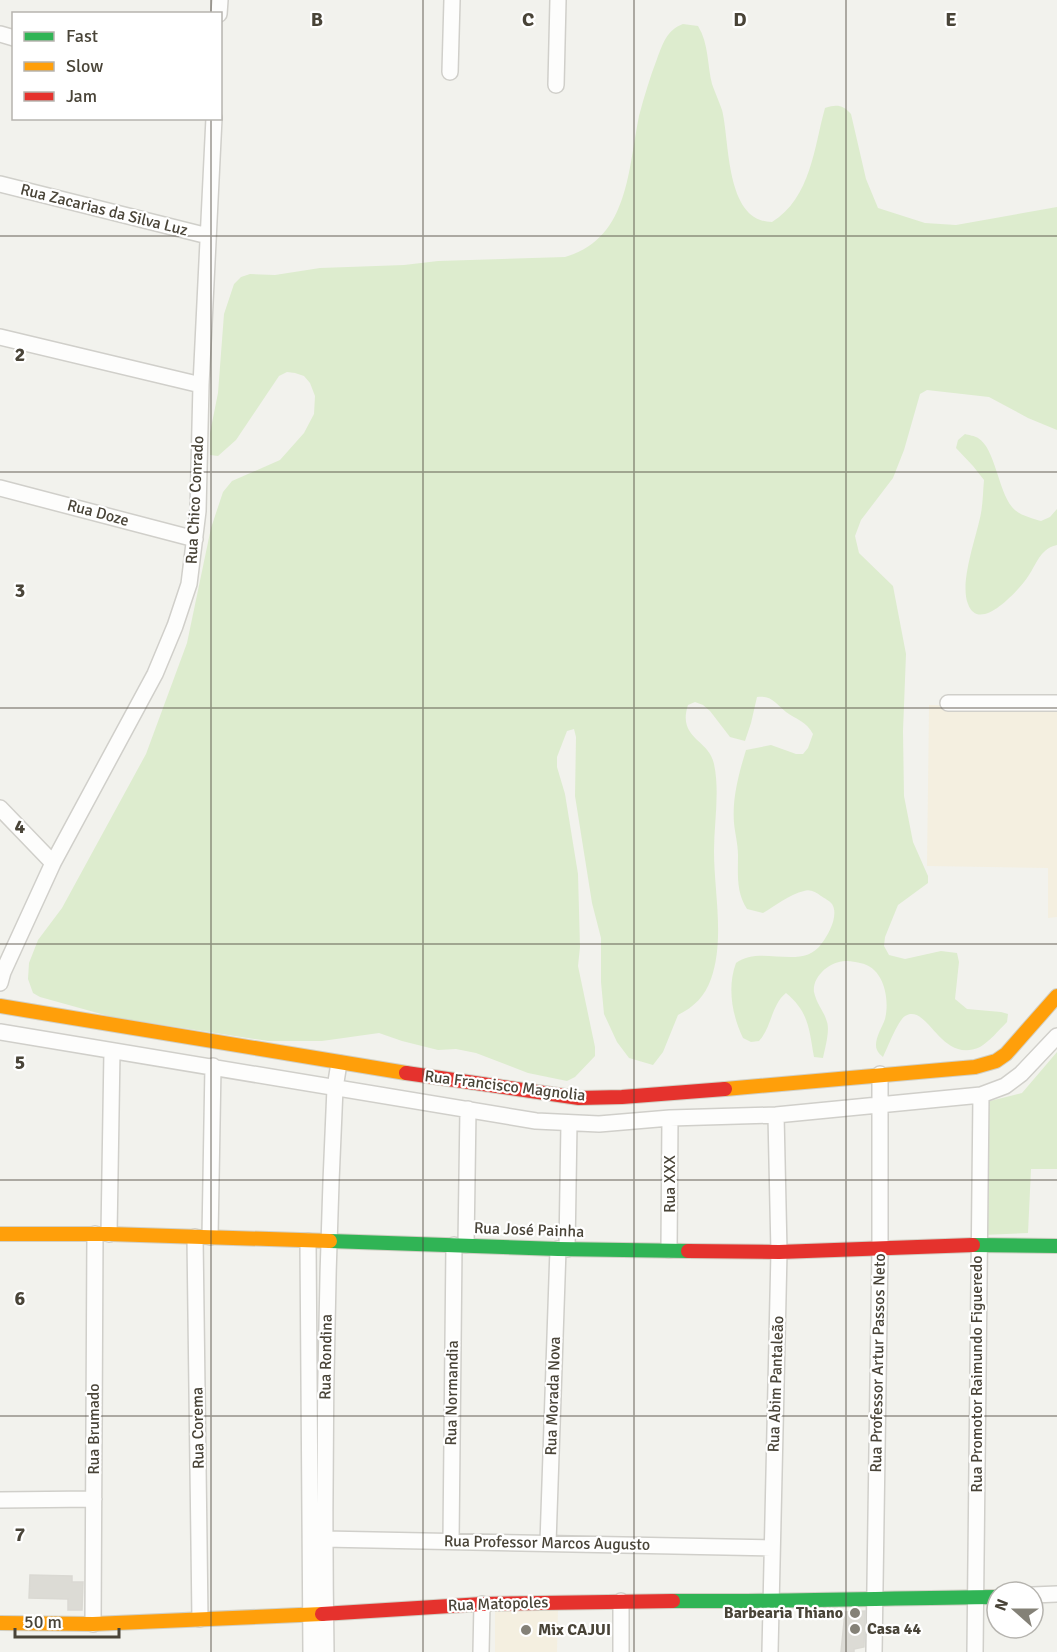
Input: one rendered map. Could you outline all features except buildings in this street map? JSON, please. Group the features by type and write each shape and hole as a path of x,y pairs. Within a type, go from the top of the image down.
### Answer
{"street":[{"path":"450,72 452,0"},
{"path":"556,85 558,0"},
{"name":"Rua Chico Conrado","path":"0,983 53,863 155,674 176,626 189,584 195,539 214,120"},
{"name":"Rua Zacarias da Silva Luz","path":"0,184 208,236"},
{"path":"0,337 201,385"},
{"name":"Rua Doze","path":"0,488 195,539"},
{"path":"948,702 1057,703"},
{"path":"0,808 53,863"},
{"name":"Rua Francisco Magnolia","path":"0,1006 339,1063 579,1098 693,1092 975,1067 996,1060 1014,1046 1057,996"},
{"name":"Rua Francisco Magnolia","path":"0,1032 536,1120 599,1125 670,1118 776,1115 981,1095 1005,1086 1021,1074 1057,1036"},
{"name":"Rua Brumado","path":"93,1624 94,1499 102,1234 112,1050"},
{"name":"Rua Rondina","path":"326,1652 324,1539 328,1241 334,1088 339,1063"},
{"name":"Rua Corema","path":"200,1619 203,1237 213,1066"},
{"name":"Rua Professor Artur Passos Neto","path":"874,1652 880,1249 880,1074"},
{"name":"Rua Promotor Raimundo Figueredo","path":"975,1652 981,1095"},
{"name":"Rua Normandia","path":"451,1541 460,1245 468,1109"},
{"name":"Rua Abim Pantaleão","path":"770,1652 780,1252 776,1115"},
{"name":"Rua XXX","path":"669,1250 670,1118"},
{"name":"Rua Morada Nova","path":"548,1543 568,1124"},
{"name":"Rua José Painha","path":"0,1234 102,1234 562,1249 780,1252 978,1245 1057,1246"},
{"name":"Rua Rondina","path":"308,1240 311,1652"},
{"path":"0,1500 94,1499"},
{"name":"Rua Professor Marcos Augusto","path":"324,1539 771,1548"},
{"name":"Rua Matopoles","path":"0,1623 93,1624 310,1615 482,1604 985,1598"},
{"path":"621,1601 621,1652"},
{"path":"481,1652 482,1604"}],"shaded area":[{"path":"929,705 1057,709 1057,917 1048,918 1048,868 927,866"},
{"name":"Mix CAJUI","path":"495,1608 558,1609 557,1652 495,1652"}],"green space":[{"path":"683,24 698,26 702,33 712,84 725,124 732,178 745,209 757,218 772,222 795,200 809,171 825,108 836,106 842,107 851,114 866,179 878,208 925,223 956,225 1057,207 1057,430 1028,418 989,397 927,390 920,394 904,450 893,478 861,520 855,536 859,553 893,586 906,654 903,731 904,796 913,842 928,876 928,883 898,905 885,937 884,946 889,955 905,959 941,951 957,953 959,962 955,999 967,1009 1008,1014 1007,1022 983,1045 966,1050 955,1048 945,1041 921,1017 913,1014 905,1016 883,1057 876,1046 885,1019 887,1002 880,977 868,966 857,962 841,961 824,970 814,986 815,997 828,1026 823,1058 814,1057 804,1014 786,993 777,1004 767,1029 759,1041 751,1042 743,1038 736,1020 731,991 736,963 757,956 793,957 804,956 814,951 828,935 834,913 831,903 811,891 793,895 763,913 747,909 743,903 738,883 734,804 746,750 771,745 796,754 803,754 813,734 804,723 766,697 757,697 745,741 730,737 703,705 695,702 688,705 687,725 690,732 711,756 716,775 714,867 718,915 717,948 715,964 706,991 694,1005 678,1015 663,1052 653,1065 629,1058 617,1042 604,1014 601,938 592,903 575,796 576,737 574,729 567,731 557,757 557,767 565,794 578,874 580,947 578,966 595,1056 575,1077 567,1081 528,1073 476,1053 456,1049 438,1050 379,1033 322,1041 268,1041 112,1017 33,993 28,979 29,963 38,940 62,908 146,754 187,643 211,528 223,492 232,481 280,460 304,433 314,414 315,396 310,383 304,376 287,372 279,376 236,440 218,456 210,455 210,433 218,393 224,314 234,284 241,277 250,274 275,275 320,268 404,265 438,261 565,257 586,248 602,235 614,218 622,200 639,116 652,73 666,38"},
{"path":"965,434 977,437 984,443 993,460 1007,500 1015,510 1041,521 1050,517 1057,509 1057,545 1042,554 1027,578 1007,600 989,613 980,615 973,612 968,604 966,584 981,513 984,480 956,448 958,440"},
{"path":"1057,1052 1057,1169 1031,1169 1028,1233 983,1235 986,1102 1022,1093"}],"traffic: fast":[{"path":"330,1241 688,1251"},
{"path":"973,1245 1057,1246"},
{"path":"673,1601 985,1597"}],"traffic: slow":[{"path":"725,1089 975,1067 996,1061 1006,1054 1057,996"},
{"path":"0,1006 406,1073"},
{"path":"0,1234 109,1234 330,1241"},
{"path":"0,1623 93,1624 322,1614"}],"traffic: jam":[{"path":"406,1073 579,1098 725,1089"},
{"path":"688,1251 779,1252 973,1245"},
{"path":"322,1614 482,1604 673,1601"}],"place":[{"name":"Barbearia Thiano","path":"855,1613"},
{"name":"Casa 44","path":"855,1629"},
{"name":"Mix CAJUI","path":"526,1630"}]}
